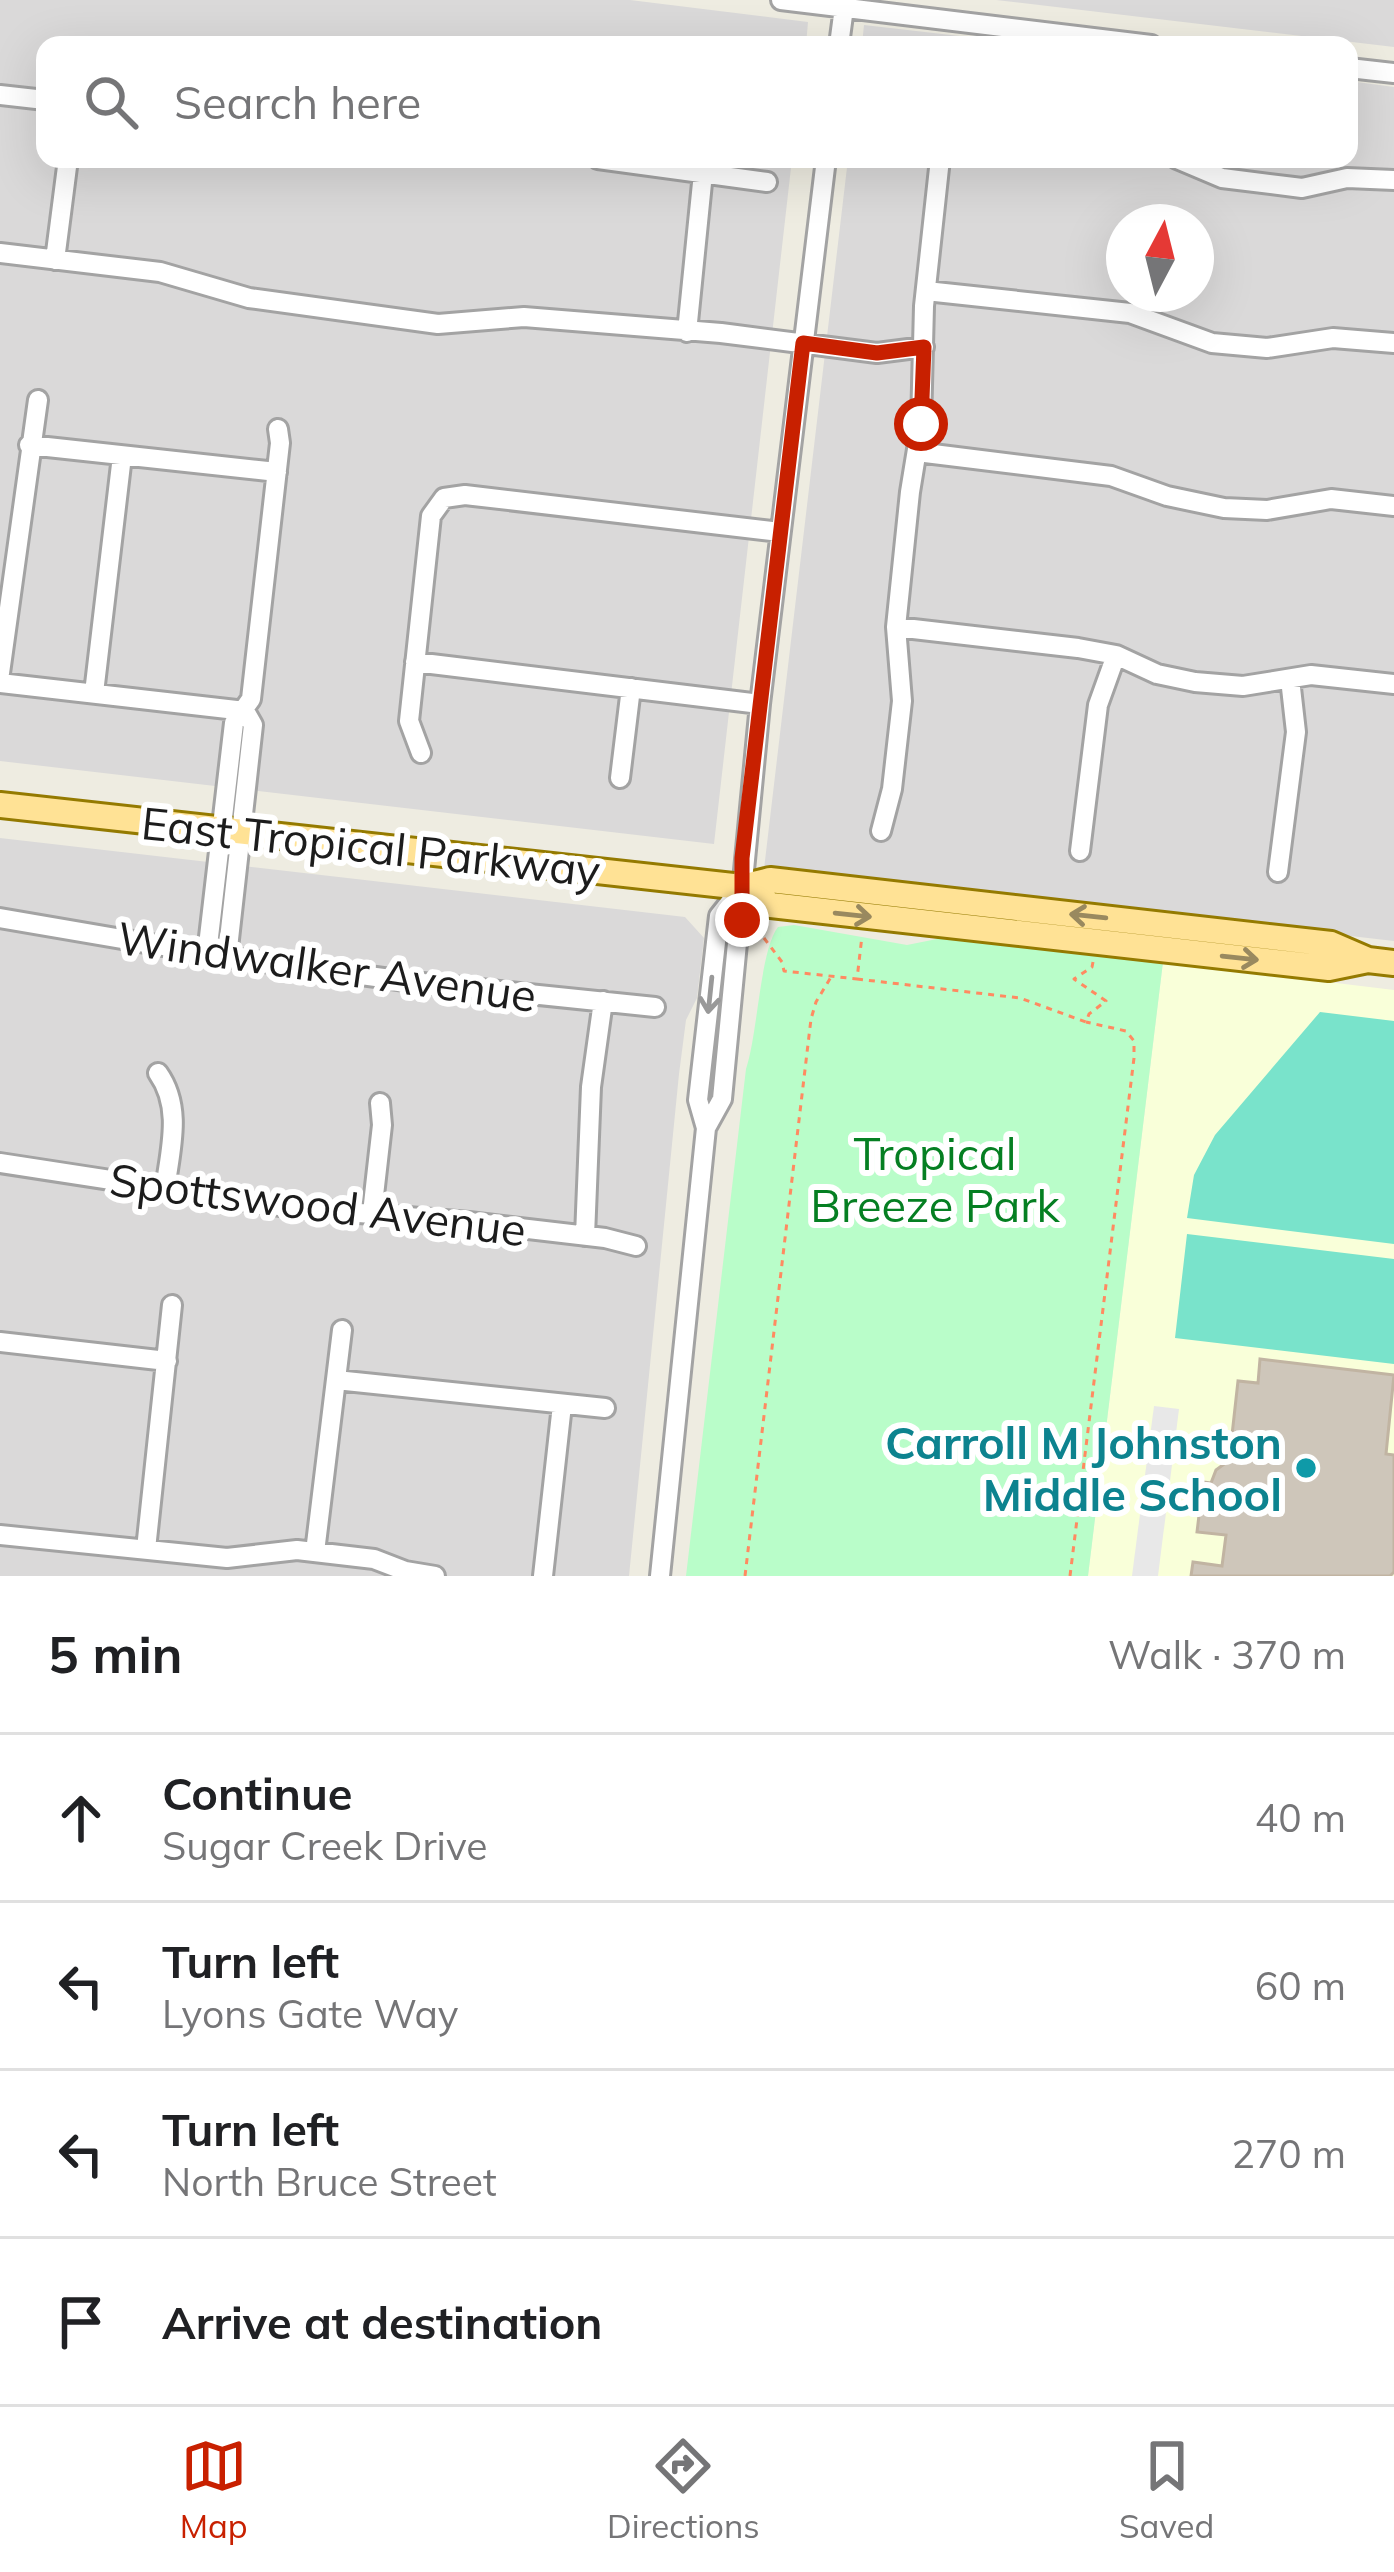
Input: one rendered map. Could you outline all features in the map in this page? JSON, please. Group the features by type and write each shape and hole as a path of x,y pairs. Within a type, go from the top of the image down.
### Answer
{"main road":[{"name":"East Tropical Parkway","path":"0,805 742,887 770,880 1331,944 1367,960 1394,963"},
{"name":"East Tropical Parkway","path":"742,887 771,905 864,916 1329,968 1367,960"}],"street":[{"path":"781,0 1084,36"},
{"path":"840,36 844,4"},
{"path":"1358,69 1394,73"},
{"path":"0,94 36,99"},
{"path":"55,260 67,168"},
{"path":"671,168 767,182"},
{"path":"660,1576 706,1128 698,1100 719,916 742,887 825,168"},
{"path":"880,830 892,789 902,701 896,627 924,394 926,291 939,168"},
{"path":"1198,168 1222,178 1302,188 1347,178 1394,180"},
{"path":"687,332 703,172"},
{"path":"0,253 178,275 249,298 438,324 501,316 877,353 924,347"},
{"path":"926,291 1146,316 1193,337 1231,345 1283,348 1333,338 1394,343"},
{"path":"0,673 38,400"},
{"path":"217,956 239,763 234,722 251,699 278,429"},
{"path":"29,445 277,472"},
{"path":"917,452 1112,476 1167,496 1224,508 1267,510 1331,499 1394,506"},
{"path":"94,694 122,456"},
{"path":"421,753 409,721 430,523 444,498 465,495 780,532"},
{"path":"896,627 1116,656 1176,680 1244,686 1323,676 1394,684"},
{"path":"1080,851 1098,705 1116,656"},
{"path":"416,662 760,704"},
{"path":"1278,872 1296,732 1290,679"},
{"path":"0,683 245,711"},
{"path":"620,778 631,688"},
{"name":"Windwalker Avenue","path":"0,918 217,956 655,1007"},
{"path":"585,1236 589,1110 603,1001"},
{"path":"158,1072 175,1116 165,1190"},
{"path":"372,1213 380,1103"},
{"name":"Spottswood Avenue","path":"0,1163 286,1207 585,1236 636,1246"},
{"path":"146,1549 172,1305"},
{"path":"316,1552 342,1330"},
{"path":"0,1342 167,1361"},
{"path":"336,1379 605,1408"},
{"path":"542,1576 562,1405"},
{"path":"0,1535 227,1558 286,1549 374,1559 435,1576"}],"path":[{"path":"857,980 864,916"},
{"path":"764,938 784,971 1020,998 1126,1031 1134,1041 1070,1576"},
{"path":"1086,1022 1106,1001 1074,979 1092,967 1094,960"},
{"path":"745,1576 811,1019 831,976"}],"shaded area":[{"path":"0,0 630,0 808,22 807,36 36,36 36,168 791,168 714,844 0,761"},
{"path":"996,0 1394,0 1394,47 1358,43 1358,36 1301,36"},
{"path":"864,25 959,36 863,36"},
{"path":"1358,82 1394,87 1394,941 764,869 847,168 1358,168"},
{"path":"0,838 685,917 704,938 697,998 686,1020 679,1074 629,1576 0,1576"},
{"path":"1163,962 1394,990 1394,1576 1088,1576"},
{"path":"1320,1012 1394,1021 1394,1244 1187,1218 1194,1175 1215,1135"},
{"path":"1187,1234 1394,1259 1394,1364 1175,1338"},
{"path":"1154,1406 1179,1409 1158,1576 1132,1576"}],"green space":[{"name":"Tropical Breeze Park","path":"794,925 907,945 942,938 1163,962 1088,1576 686,1576 746,1069 772,938 778,927"}],"building":[{"name":"Carroll M Johnston Middle School","path":"1260,1359 1394,1375 1386,1454 1394,1455 1394,1572 1390,1576 1191,1576 1193,1562 1222,1566 1226,1535 1197,1532 1203,1482 1211,1483 1216,1470 1231,1459 1239,1460 1242,1437 1232,1435 1238,1381 1258,1383"}],"place":[{"name":"Carroll M Johnston Middle School","path":"1306,1468"}],"route":[{"path":"742,920 742,858 803,343 877,353 924,347 921,424"}]}
